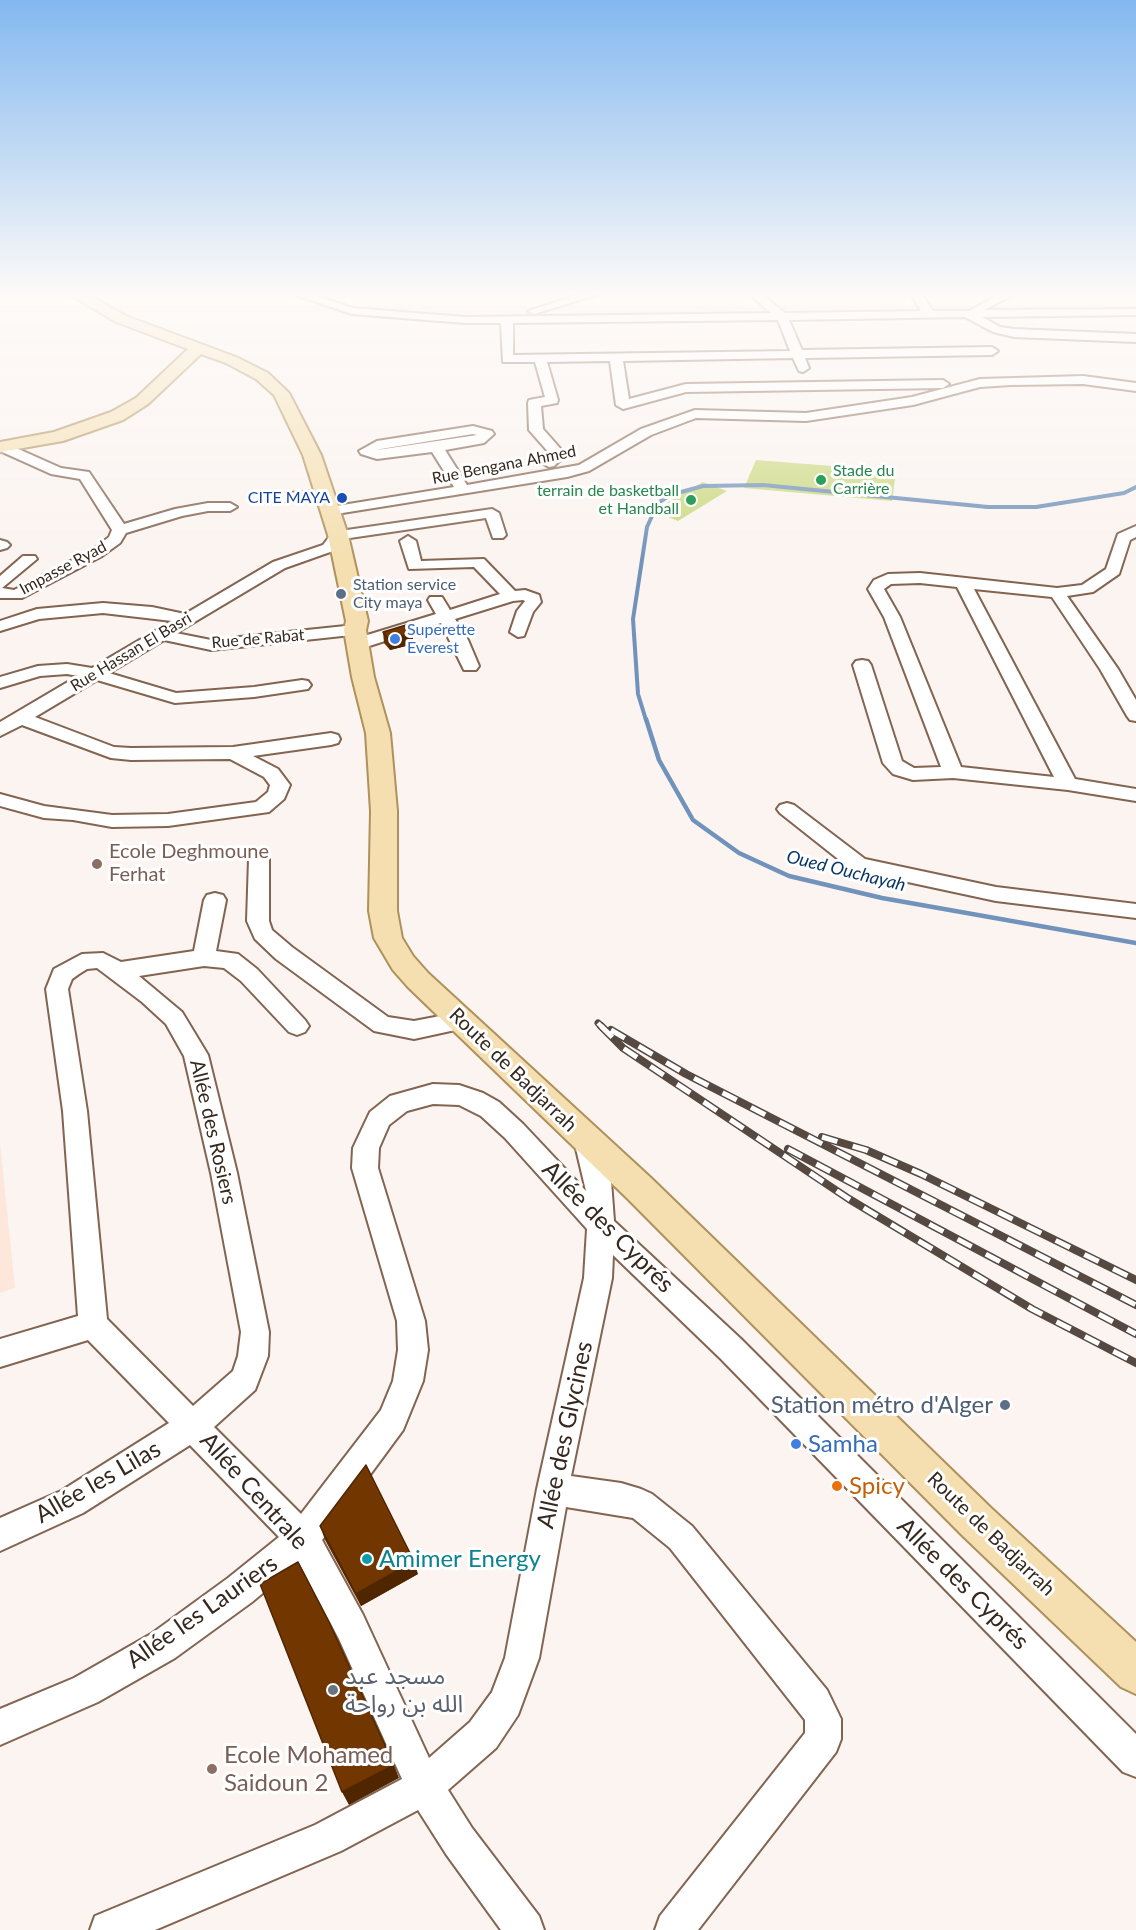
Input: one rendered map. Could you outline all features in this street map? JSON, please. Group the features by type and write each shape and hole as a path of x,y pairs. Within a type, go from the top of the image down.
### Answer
{"main road":[{"path":"0,446 57,437 117,416 142,401 157,383"},
{"name":"Route de Badjarrah","path":"270,383 281,393 312,455 335,526 357,621 356,637 363,677 378,733 384,811 383,911 385,926 393,949 403,963 461,1021 715,1263 968,1514 1136,1672"}],"street":[{"path":"547,383 552,400 534,404 536,430 559,455 549,463"},
{"path":"620,383 623,405"},
{"path":"808,383 814,400"},
{"path":"623,405 686,388 814,400 979,383"},
{"name":"Rue Bengana Ahmed","path":"335,526 524,474 584,468 632,439 685,416 695,414 767,417 814,400 913,401 980,383"},
{"name":"Rue Bengana Ahmed","path":"1118,383 1136,387"},
{"name":"Rue Bengana Ahmed","path":"957,388 1032,389 1054,395"},
{"path":"1096,396 1136,398"},
{"path":"623,405 637,411 689,411 685,416"},
{"path":"473,430 487,434 479,440 436,447 377,455 366,452 377,445 473,430"},
{"path":"0,446 56,471 84,476 120,530 180,512 208,507 230,507"},
{"path":"436,447 463,490"},
{"path":"266,499 335,526 492,513 498,536"},
{"name":"Rue Hassan El Basri","path":"262,575 282,570 335,526"},
{"name":"Rue Hassan El Basri","path":"0,730 279,565 328,548 335,526"},
{"name":"Impasse Ryad","path":"8,594 97,553 115,540 120,530"},
{"path":"953,772 892,617 876,589 880,583 888,579 920,578 963,585 1057,593 1087,589 1113,571 1124,537 1136,531"},
{"path":"408,541 415,566 478,562 510,596 525,595 533,598 533,602 525,610 519,632"},
{"path":"0,584 29,559"},
{"path":"963,585 1068,784"},
{"path":"1057,593 1109,669 1136,716"},
{"path":"8,594 37,614"},
{"name":"Rue de Rabat","path":"162,634 211,645 356,637 447,615 510,596"},
{"path":"436,600 447,615 470,666"},
{"path":"0,626 37,614 103,608 152,612 187,619"},
{"path":"862,665 893,763 900,770 913,774 953,772 1068,784 1136,795"},
{"path":"0,683 38,671 67,669 94,674 175,698 254,692 302,685"},
{"path":"20,718 111,752 145,755 233,753 332,739"},
{"path":"0,800 44,812 112,821 168,819 210,813 252,811 262,808 277,795 280,785 272,773 233,753"},
{"path":"787,809 859,864 996,894 1136,911"},
{"path":"259,859 258,921 263,934 284,953 382,1025 414,1030 461,1021"},
{"path":"204,958 215,900"},
{"path":"118,971 204,958 230,960 249,975 297,1026"},
{"name":"Allée des Rosiers","path":"93,1325 75,1111 57,989 62,975 82,962 103,961 174,1018 196,1055 224,1173 255,1332 254,1356 244,1380 194,1425"},
{"name":"Allée des Cyprés","path":"303,1538 392,1420 408,1381 413,1350 411,1321 365,1168 366,1148 379,1119 399,1103 433,1094 459,1095 490,1109 514,1131 601,1226 731,1349 1136,1759"},
{"name":"Allée des Glycines","path":"424,1787 483,1735 506,1703 522,1658 553,1489 598,1278 601,1226 598,1181 587,1140"},
{"path":"0,1353 93,1325"},
{"name":"Allée Centrale","path":"93,1325 303,1538 351,1627 424,1787 459,1841 525,1930"},
{"name":"Allée les Lilas","path":"0,1535 72,1502 194,1425"},
{"path":"553,1489 621,1498 641,1505 659,1518 681,1537 725,1590 816,1702 823,1719 823,1739 674,1930"},
{"name":"Allée les Lauriers","path":"0,1727 86,1690 163,1646 240,1590 303,1538"},
{"path":"109,1930 328,1838 424,1787"}],"shaded area":[{"path":"0,1143 15,1288 0,1293"}],"green space":[{"name":"Stade du Carrière","path":"756,460 896,471 892,501 744,488"},
{"name":"terrain de basketball et Handball","path":"703,482 727,491 678,521 653,511"}],"building":[{"path":"406,625 412,633 388,639 383,632"},
{"name":"Amimer Energy","path":"366,1465 414,1561 356,1594 320,1526"},
{"name":"مسجد عبد الله بن رواحة","path":"298,1562 330,1624 394,1765 342,1792 260,1584"}],"waterway":[{"name":"Oued Ouchayah","path":"646,720 638,694 633,619 647,527 658,503 670,495 703,486 763,485 988,507 1036,507 1124,493 1136,487"},
{"name":"Oued Ouchayah","path":"646,719 659,760 693,820 739,853 789,876 882,898 1136,943"}],"railway":[{"path":"598,1023 623,1048 849,1199 1032,1309 1136,1363"},
{"path":"611,1030 686,1074 1136,1305"},
{"path":"822,1137 866,1150 921,1174 1136,1280"},
{"path":"788,1149 1136,1334"}],"place":[{"name":"Stade du Carrière","path":"821,480"},
{"name":"CITE MAYA","path":"342,498"},
{"name":"terrain de basketball et Handball","path":"691,500"},
{"name":"Station service City maya","path":"341,594"},
{"name":"Superette Everest","path":"395,639"},
{"name":"Ecole Deghmoune Ferhat","path":"97,864"},
{"name":"Station métro d'Alger","path":"1005,1405"},
{"name":"Samha","path":"796,1444"},
{"name":"Spicy","path":"837,1486"},
{"name":"Amimer Energy","path":"367,1559"},
{"name":"مسجد عبد الله بن رواحة","path":"333,1690"},
{"name":"Ecole Mohamed Saidoun 2","path":"212,1769"}]}
